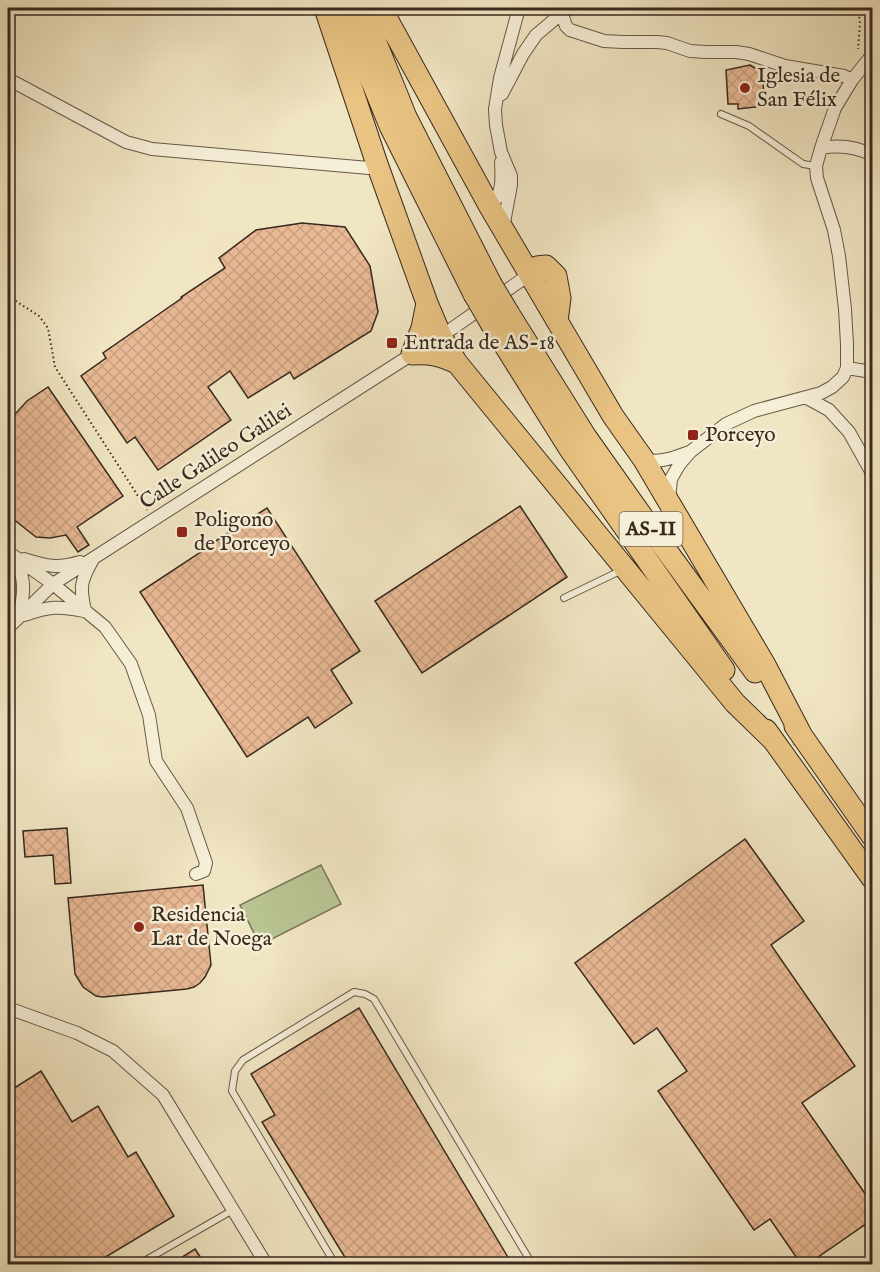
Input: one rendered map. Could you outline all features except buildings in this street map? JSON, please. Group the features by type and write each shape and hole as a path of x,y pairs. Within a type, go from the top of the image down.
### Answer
{"highway":[{"path":"325,8 377,164 427,303 447,332 457,363 735,703 773,740"},
{"name":"AS-II","path":"342,8 390,126 501,320 569,448 773,740 873,878"},
{"name":"AS-II","path":"362,8 406,117 482,289"},
{"path":"381,8 490,207 530,274 537,267 546,266 556,276 560,298 558,321 613,416 624,444 651,469 765,665 803,738"},
{"path":"427,303 422,328 412,354 430,353 457,363"},
{"name":"AS-II","path":"501,320 873,836"}],"street":[{"path":"490,207 497,200 502,184 501,152 495,109 500,78 519,8"},
{"path":"495,109 523,54 536,35 564,9"},
{"path":"564,9 566,26 570,30 604,41 657,42 690,51 749,54 785,66 844,76 852,80"},
{"path":"651,469 679,465 690,452 726,424 775,405 821,393 843,377 847,368 845,309 839,256 816,166 835,108 852,80 873,55"},
{"path":"8,79 126,142 152,149 369,168 377,164"},
{"path":"821,148 845,147 873,155"},
{"path":"501,152 511,176 503,228"},
{"name":"Calle Galileo Galilei","path":"8,628 53,584 447,332 530,274"},
{"path":"847,368 873,372"},
{"path":"807,398 830,410 849,432 873,473"},
{"path":"651,469 655,462 690,452"},
{"path":"11,554 47,566 64,566 94,558"},
{"path":"11,554 53,584 105,627 131,664 149,715 156,761 187,808 206,863 204,871 196,874"},
{"path":"11,554 22,571 24,595 19,617"},
{"path":"85,611 81,594 83,577 94,558"},
{"path":"19,617 41,609 62,606 85,611"},
{"path":"8,1008 77,1033 113,1051 163,1095 266,1264"}],"lane":[{"path":"722,114 749,126 803,164 816,166"},
{"path":"564,598 625,569"},
{"path":"335,1264 232,1091 236,1071 243,1060 354,992 374,999 532,1264"},
{"path":"139,1264 233,1210"}],"path":[{"path":"852,80 859,47 858,8"},
{"path":"8,296 39,316 48,328 56,367 147,510"}],"green space":[{"path":"321,865 341,904 260,945 240,905"}],"place":[{"name":"Iglesia de San Félix","path":"745,88"},
{"name":"Entrada de AS-18","path":"392,343"},
{"name":"Porceyo","path":"693,435"},
{"name":"Poligono de Porceyo","path":"182,532"},
{"name":"Residencia Lar de Noega","path":"139,927"}]}
